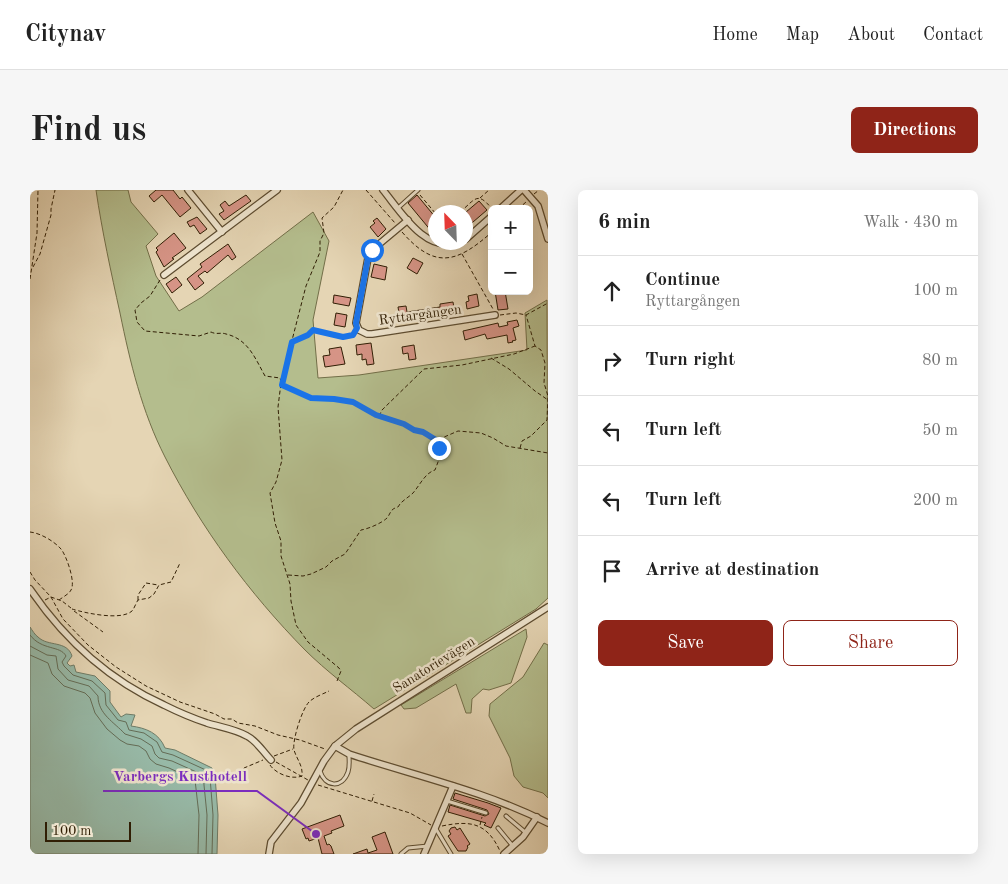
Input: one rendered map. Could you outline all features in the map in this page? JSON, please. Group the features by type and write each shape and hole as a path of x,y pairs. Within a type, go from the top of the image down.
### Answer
{"street":[{"path":"188,190 222,232"},
{"path":"164,275 277,190"},
{"path":"505,205 523,190 538,206 548,238"},
{"path":"385,192 422,236 428,240"},
{"name":"Ryttargången","path":"408,220 372,250 368,258 356,323 357,328 362,333 372,334 495,315"},
{"path":"473,233 488,220"},
{"path":"30,589 40,604 77,645 117,678 162,705 247,736 270,759"},
{"name":"Sanatorievägen","path":"269,854 272,842 301,803 333,749 356,729 548,607"},
{"path":"333,749 494,799 548,823"},
{"path":"424,854 453,786"},
{"path":"502,854 513,846 537,817"}],"lane":[{"path":"385,192 393,190"},
{"path":"398,208 417,190"},
{"path":"320,770 327,782 332,784 340,783 348,772 349,754"},
{"path":"446,801 485,813"},
{"path":"506,816 526,832"},
{"path":"436,827 451,854"},
{"path":"498,828 513,846"},
{"path":"401,854 408,848 428,846"}],"path":[{"path":"30,279 38,226 38,190"},
{"path":"33,267 40,254 51,215 55,190"},
{"path":"337,681 341,672 339,668 308,642 296,625 291,601 291,590 281,556 280,541 270,493 276,482 282,460 278,406 281,382 306,286 320,252 320,241 324,229 322,218 334,206 344,190"},
{"path":"366,190 399,228"},
{"path":"417,190 429,205"},
{"path":"468,205 489,190"},
{"path":"480,198 488,205"},
{"path":"462,254 492,305 495,315 526,315 548,302"},
{"path":"164,275 150,296 135,310 137,322 145,331 199,336 211,332 216,334 226,333 246,344 265,376 280,378 282,385 311,398 353,402 365,411 404,424 436,440 441,450 435,470 428,472 412,494 399,504 398,507 390,511 386,518 368,529 361,530 345,554 332,561 326,567 311,574 303,576 288,575"},
{"path":"520,448 522,441 531,436 547,420 548,400 544,383 545,363 542,352 535,346 526,315"},
{"path":"292,342 308,335 313,330 343,337 353,335 357,328"},
{"path":"379,416 382,410 424,369 462,364 521,352 535,346"},
{"path":"491,358 509,369 548,400"},
{"path":"436,440 458,431 473,432 494,438 506,446 548,453"},
{"path":"30,532 39,534 59,547 63,552 71,572 73,585 71,590 59,600"},
{"path":"72,609 97,616 118,615 133,610 138,600 138,595 146,583 159,585 171,582 180,563"},
{"path":"30,572 51,597 63,619 88,645 116,667 146,686 224,719 232,719 238,723 255,726 278,735 333,749"},
{"path":"138,600 149,598 154,594 159,585"},
{"path":"51,597 59,600 103,632"},
{"path":"40,604 51,597"},
{"path":"302,776 301,764 294,748 294,738 306,704 329,690"},
{"path":"235,778 239,772 250,765 270,759 294,748"},
{"path":"270,759 313,782 410,812 436,827 461,822 480,826 493,838 502,854"},
{"path":"270,759 270,765 274,771 296,778 302,776"},
{"path":"372,801 374,794"},
{"path":"480,826 485,813"}],"shaded area":[{"path":"96,190 128,190 131,202 158,234 146,246 156,276 179,311 202,297 313,212 329,241 313,320 318,378 359,375 527,350 525,313 547,300 548,598 536,609 374,709 313,658 265,606 210,534 179,483 157,440 143,405 128,350"},
{"path":"526,629 527,637 511,683 489,690 483,689 472,699 471,713 466,713 456,684 416,708 404,709 401,705"},
{"path":"544,643 548,645 548,798 543,793 523,787 514,776 510,758 489,716 490,704 523,677"}],"water":[{"path":"30,627 42,640 62,646 70,651 72,656 67,663 70,666 74,665 76,672 95,676 110,691 110,702 121,717 126,714 135,715 131,726 142,728 156,735 165,748 175,750 212,768 215,776 218,815 217,854 30,854"}],"building":[{"path":"156,190 173,190 191,208 180,217 162,195 154,202 149,196"},
{"path":"246,195 251,201 224,220 219,214 224,211 220,205 225,201 229,206"},
{"path":"417,195 428,208 428,227 408,203"},
{"path":"479,201 487,210 473,222 473,206"},
{"path":"197,217 207,229 200,234 194,225 190,227 187,222"},
{"path":"377,218 386,229 378,237 370,227"},
{"path":"174,233 186,248 172,258 174,259 164,267 156,252 158,250 156,248"},
{"path":"228,244 236,257 232,260 228,255 207,273 205,271 198,276 204,283 195,290 187,279 202,267 200,264"},
{"path":"413,258 423,263 417,274 407,268"},
{"path":"374,264 387,267 385,280 371,277"},
{"path":"176,277 182,285 172,293 166,284"},
{"path":"477,294 479,306 467,309 466,302 469,301 468,296"},
{"path":"334,295 351,298 349,306 333,303"},
{"path":"496,295 506,295 508,309 498,310"},
{"path":"453,302 455,314 424,320 421,319 421,315 411,317 412,320 397,322 395,314 399,313 398,307 406,306 407,312 440,307 440,304"},
{"path":"336,313 347,315 345,327 334,325"},
{"path":"517,320 519,326 513,328 516,340 513,342 508,343 507,335 487,339 485,334 465,340 463,331 498,323 499,327 508,325 507,322"},
{"path":"371,343 374,364 367,365 366,359 362,360 362,354 357,355 356,345"},
{"path":"414,345 416,359 409,360 408,353 403,354 402,347"},
{"path":"341,347 345,364 325,367 323,356 330,355 329,349"},
{"path":"455,793 501,808 491,828 484,825 486,823 448,812 450,805 485,816 489,814 487,810 453,799"},
{"path":"340,815 344,826 324,836 327,845 331,846 334,854 322,854 318,838 309,841 308,838 306,839 302,829"},
{"path":"455,827 457,830 460,828 470,844 467,846 466,851 458,851 448,836 451,834 449,831 451,828"},
{"path":"385,832 393,854 353,854 367,849 368,853 377,850 372,837"}],"place":[{"name":"Varbergs Kusthotell","path":"316,834"}],"route":[{"path":"372,250 368,258 356,323 357,328 353,335 343,337 313,330 308,335 292,342 281,382 282,385 311,398 353,402 365,411 386,417 414,430 423,432 436,440 439,448"}]}
